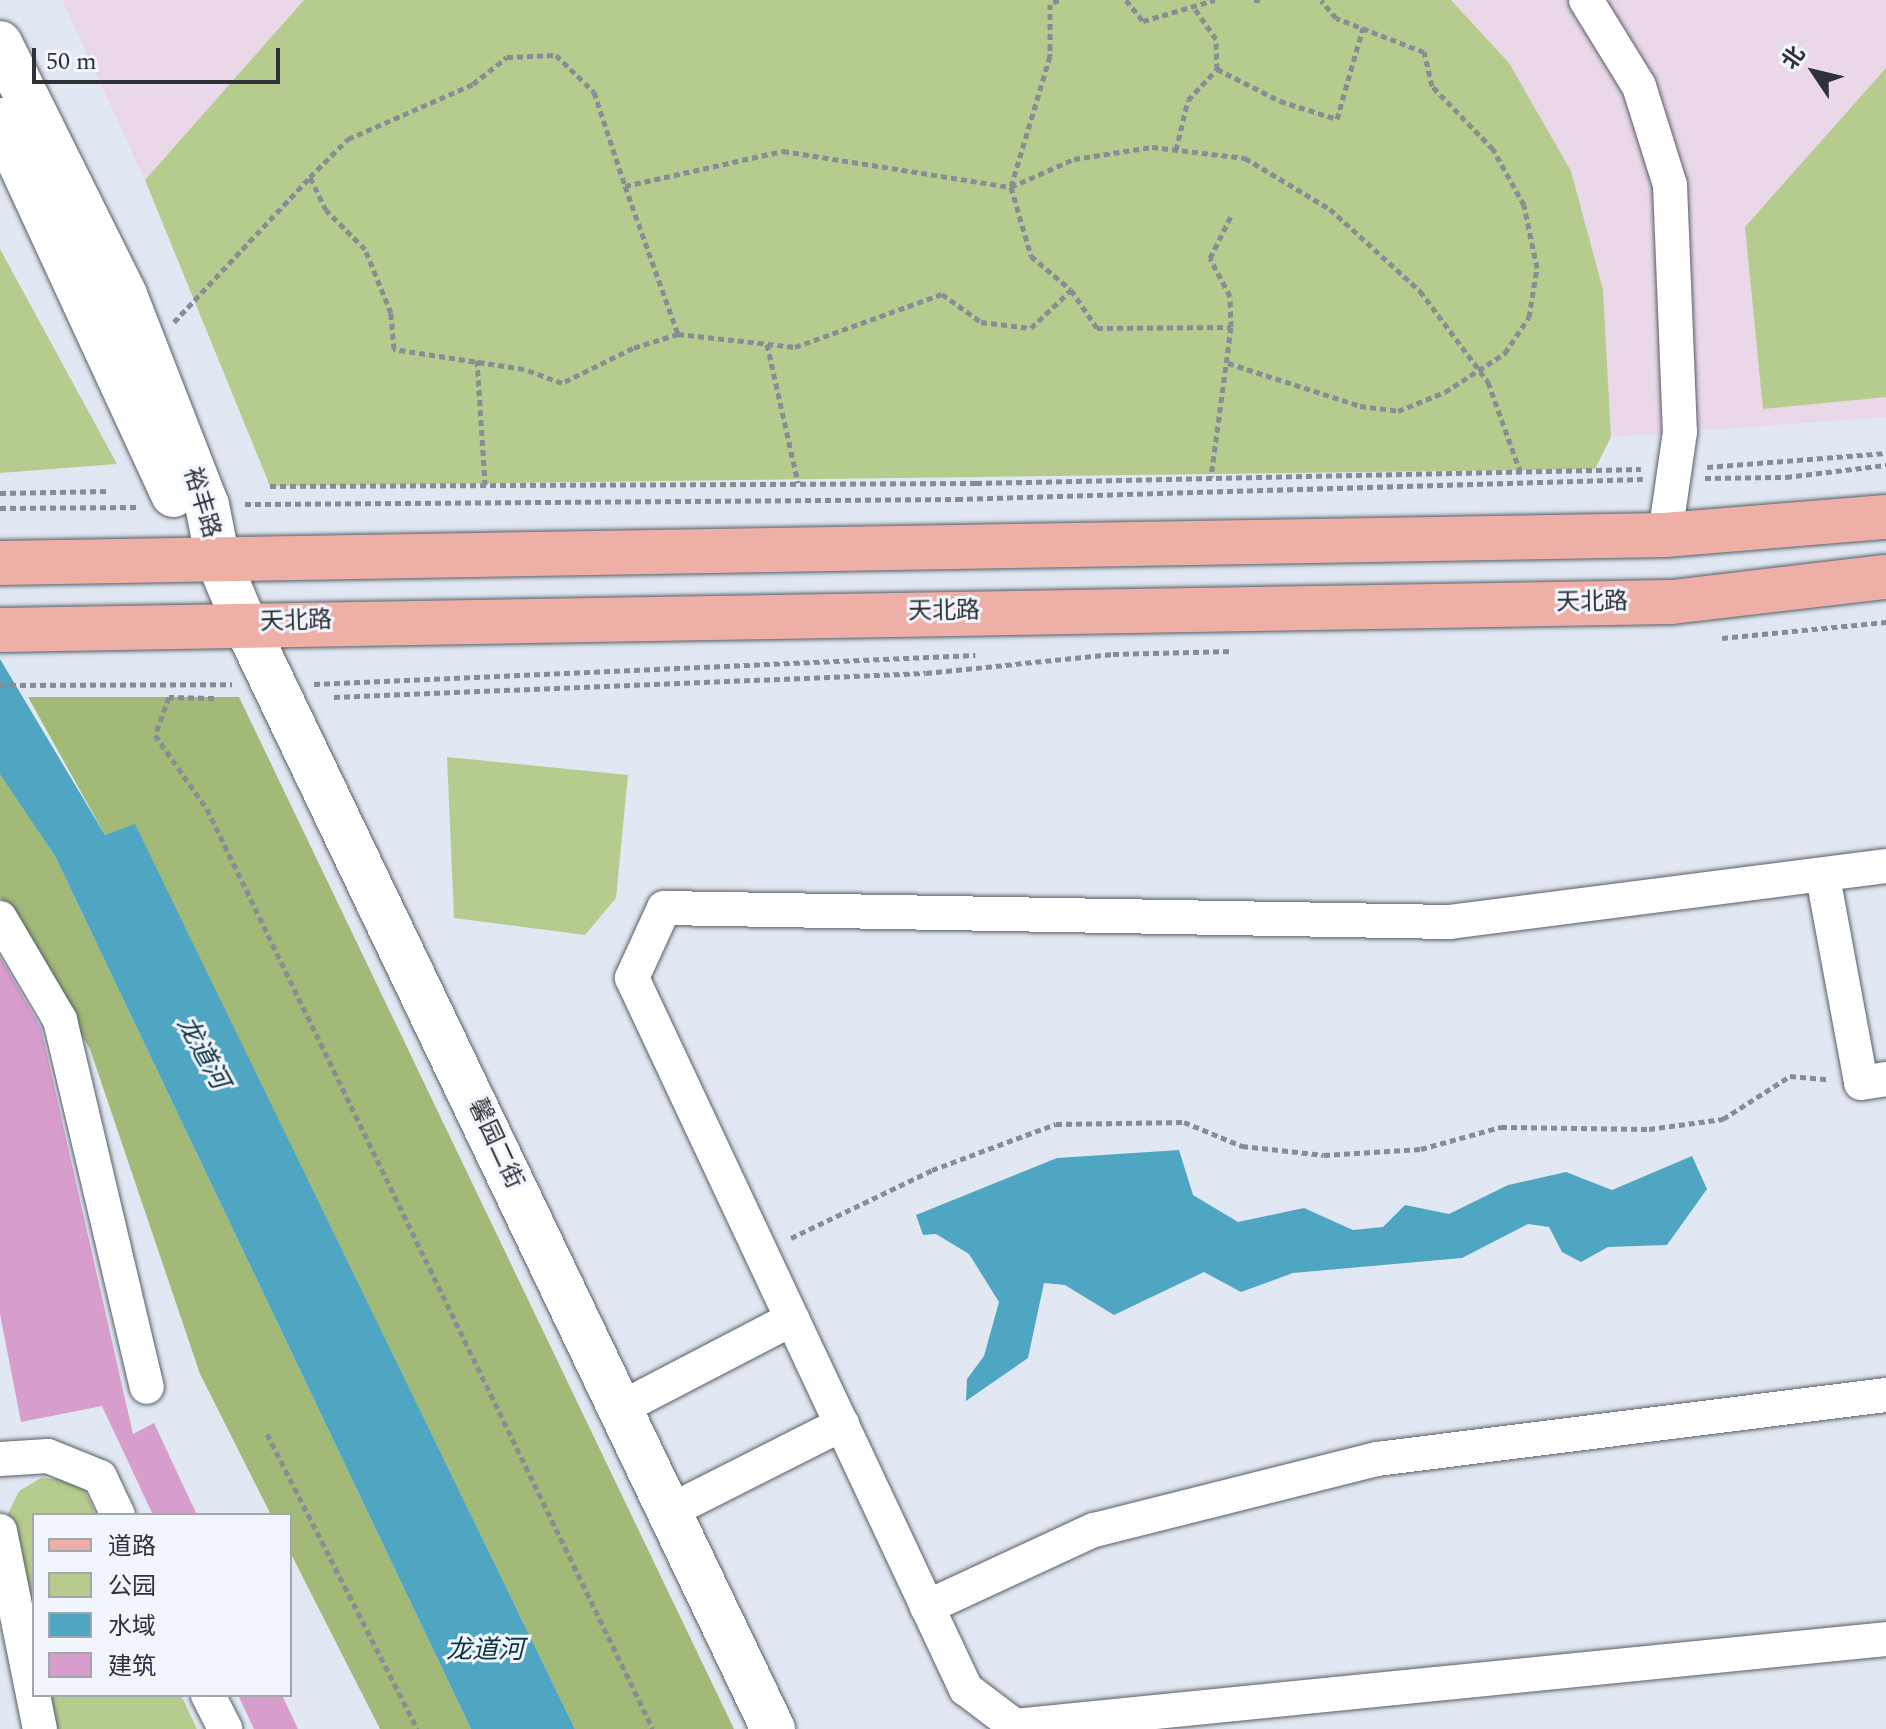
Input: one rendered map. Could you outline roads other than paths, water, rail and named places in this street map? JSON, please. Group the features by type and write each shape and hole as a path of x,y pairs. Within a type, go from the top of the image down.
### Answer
{"main road":[{"path":"3,563 1665,535 1886,517"},
{"name":"天北路","path":"6,630 1672,602 1886,577"}],"street":[{"path":"1586,0 1639,86 1670,185 1678,335 1676,473 1665,535"},
{"name":"裕丰路","path":"0,43 125,295 192,505"},
{"name":"裕丰路","path":"0,120 218,560"},
{"name":"馨园二街","path":"218,560 245,624 773,1729"},
{"path":"1886,866 1823,877 1450,922 664,908 632,978 966,1689 1015,1726 1886,1639"},
{"path":"1823,877 1874,1081"},
{"path":"0,918 60,1020 147,1387"},
{"path":"621,1408 792,1319"},
{"path":"927,1607 1094,1530 1377,1459 1886,1395"},
{"path":"670,1511 842,1424"},
{"path":"0,1459 48,1456 100,1477 117,1513"},
{"path":"0,1531 32,1689"},
{"path":"34,1697 40,1729"},
{"path":"209,1697 225,1729"}],"water":[{"name":"龙道河","path":"0,659 105,835 135,824 575,1729 471,1729 55,856 0,774"},
{"path":"1179,1150 1193,1195 1238,1222 1304,1208 1353,1230 1383,1227 1405,1205 1449,1214 1508,1185 1566,1172 1612,1190 1692,1156 1707,1189 1667,1245 1608,1247 1581,1262 1562,1252 1549,1227 1528,1224 1462,1258 1293,1273 1241,1292 1204,1272 1114,1315 1065,1285 1044,1283 1028,1358 966,1401 967,1379 984,1356 999,1302 969,1254 936,1234 923,1235 916,1215 1057,1158"}]}
